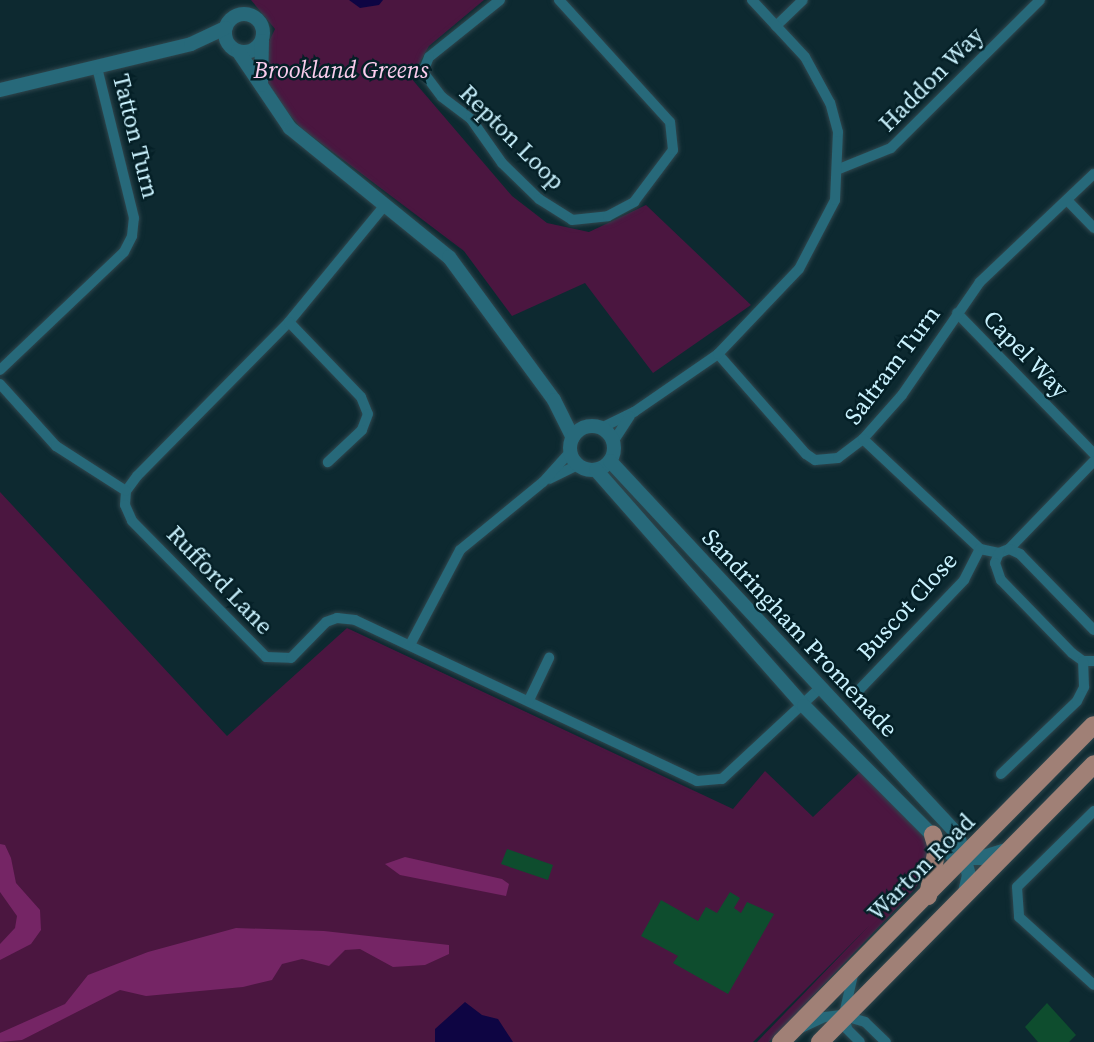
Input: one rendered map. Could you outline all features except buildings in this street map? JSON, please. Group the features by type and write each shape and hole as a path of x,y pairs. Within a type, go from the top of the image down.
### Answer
{"main road":[{"name":"Warton Road","path":"784,1039 967,858 1094,725"},
{"name":"Warton Road","path":"820,1042 1094,764"},
{"path":"928,896 937,848 933,835"}],"street":[{"path":"236,0 229,22 233,48 290,128 449,257 554,400 574,452 596,470 610,461 613,442 634,412"},
{"path":"250,0 263,27 261,86"},
{"name":"Repton Loop","path":"500,0 429,57 423,72 442,97 471,119 502,163 539,199 572,220 608,216 634,202 673,150 670,122 559,0"},
{"path":"410,645 460,551 543,482 594,428 634,412 718,354 799,269 826,224 839,170 838,132 830,103 805,57 752,0"},
{"path":"776,26 803,0"},
{"name":"Haddon Way","path":"839,170 891,148 1040,0"},
{"path":"0,90 191,44 244,13 256,17"},
{"path":"191,44 249,51 262,41"},
{"name":"Tatton Turn","path":"0,370 124,252 132,236 134,218 97,67"},
{"name":"Saltram Turn","path":"718,354 815,460 838,458 863,439 902,395 957,313 996,265 1094,174"},
{"path":"1067,200 1094,228"},
{"path":"0,384 56,446 126,491 289,322 385,205"},
{"name":"Capel Way","path":"957,313 1094,454"},
{"path":"289,322 361,397 368,414 362,430 328,462"},
{"path":"554,400 613,442"},
{"path":"863,439 979,548 1020,554 1094,630"},
{"name":"Sandringham Promenade","path":"596,470 804,706 955,858 967,858 958,835 610,461"},
{"path":"1001,774 1077,701 1084,687 1088,661 1001,579 995,563 1094,461"},
{"name":"Rufford Lane","path":"126,491 125,505 132,521 266,657 291,658 326,622 337,618 355,620 529,699 697,782 710,783 722,779 804,706 820,688"},
{"name":"Buscot Close","path":"860,689 964,580 979,548"},
{"path":"529,699 549,657"},
{"path":"1094,811 1017,887 1019,917 1094,985"},
{"path":"964,896 967,858 1011,849"},
{"path":"856,967 846,991 845,1016 848,1029 860,1042"},
{"path":"784,1039 825,1017 845,1016 865,1022 886,1042"}],"green space":[{"name":"Brookland Greens","path":"251,0 484,0 429,46 411,78 512,196 547,223 589,232 646,205 751,305 653,373 585,283 512,316 464,251 301,128 265,86 260,60 275,29"},
{"path":"0,492 227,736 347,628 733,809 765,771 813,817 862,770 926,838 930,846 927,871 914,890 769,1042 757,1042 870,925 753,1042 0,1042"}],"shaded area":[{"path":"349,0 383,0 379,5 360,8"},
{"path":"0,844 5,845 11,858 16,883 40,910 41,930 31,944 0,960 0,944 15,928 17,916 0,892"},
{"path":"405,857 502,879 509,884 506,896 400,875 385,864"},
{"path":"236,928 324,931 449,945 449,954 425,965 393,967 360,949 345,950 329,966 302,959 282,964 272,980 243,987 146,996 120,990 22,1040 0,1042 0,1033 65,1004 88,975 148,952"},
{"path":"465,1002 482,1015 498,1019 513,1042 435,1042 435,1029"}]}
